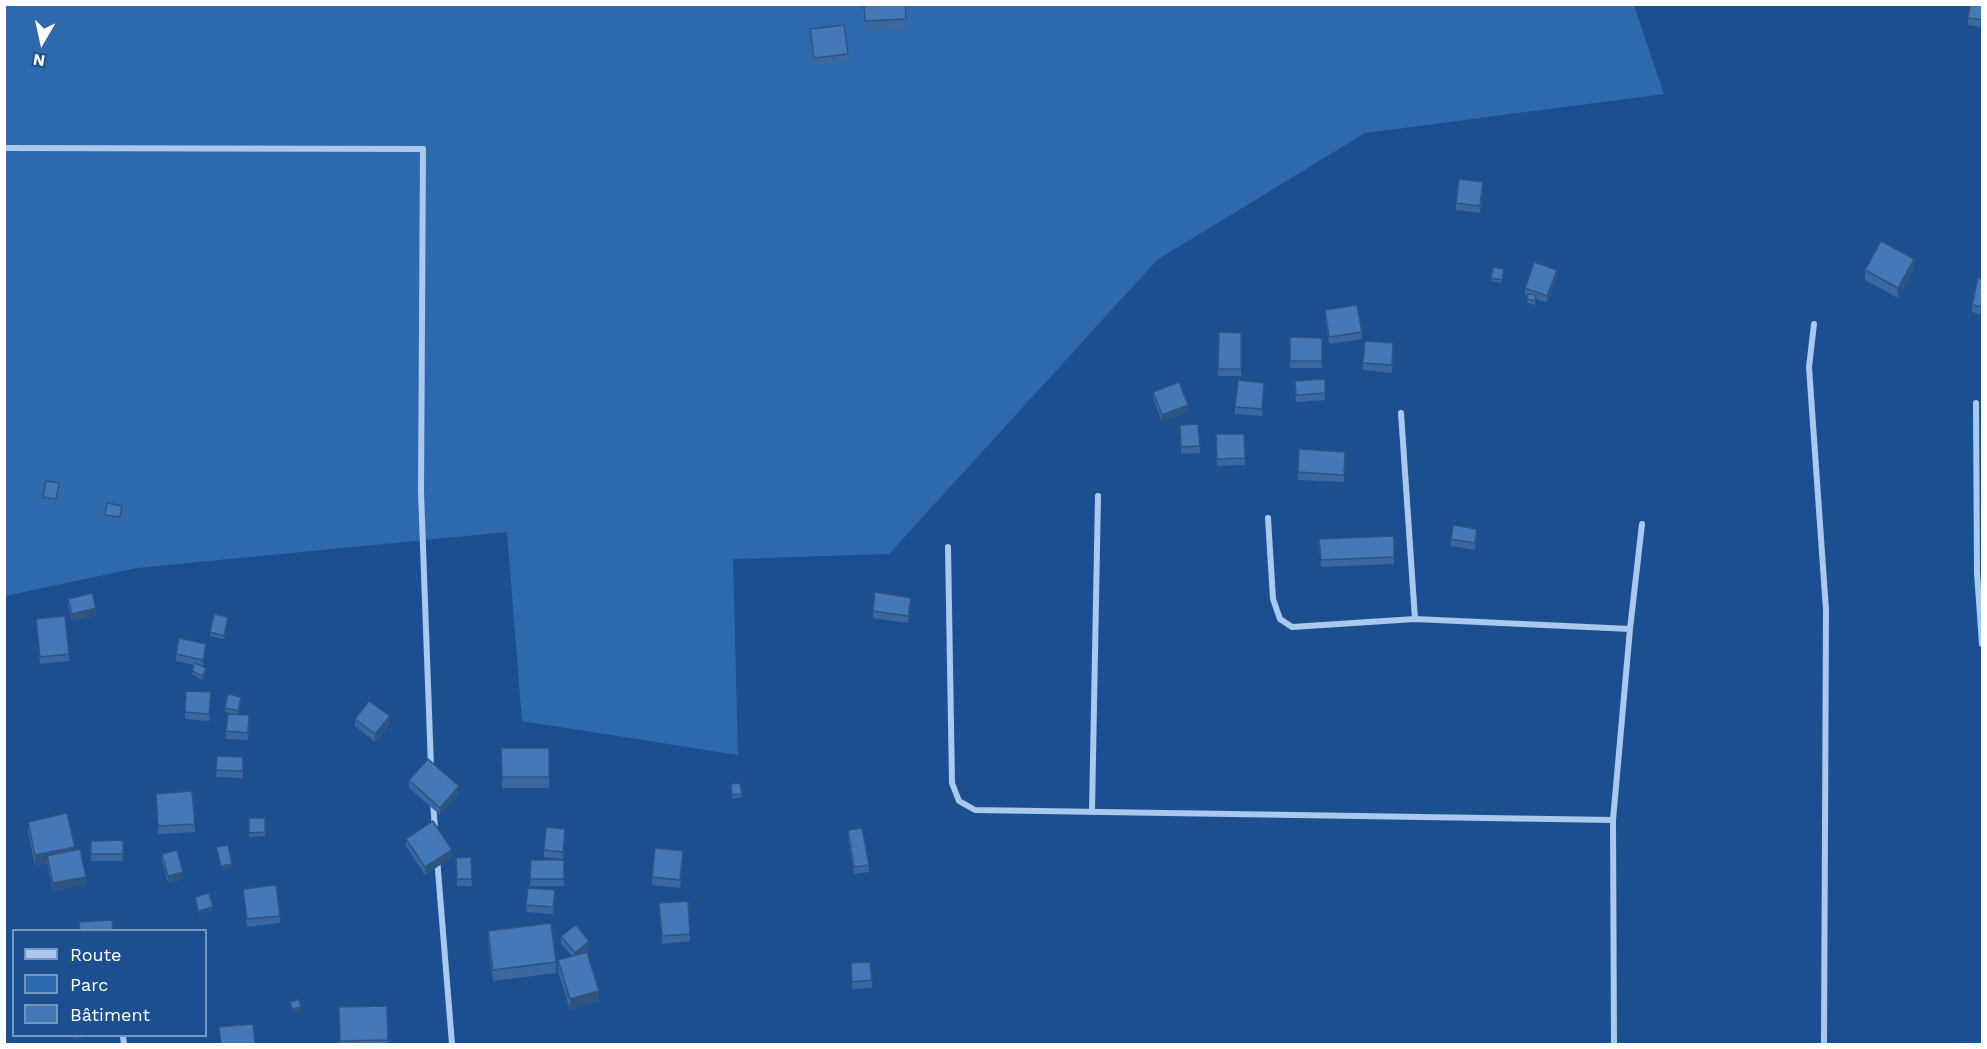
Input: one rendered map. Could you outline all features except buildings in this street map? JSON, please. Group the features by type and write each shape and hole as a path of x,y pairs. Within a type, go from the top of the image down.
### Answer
{"street":[{"path":"4,148 423,148 421,492 432,781"},
{"path":"1814,324 1809,367 1826,610 1824,1044"},
{"path":"1976,403 1977,573 1983,644"},
{"path":"1401,413 1415,619"},
{"path":"1092,811 1098,496"},
{"path":"1269,518 1273,599 1280,619 1292,627 1415,619 1630,629"},
{"path":"1614,1044 1613,820 1642,524"},
{"path":"948,547 952,783 959,801 975,810 1613,820"},
{"path":"432,792 436,839"},
{"path":"437,850 452,1044"}],"green space":[{"path":"4,5 1634,5 1664,94 1365,133 1157,260 889,554 733,559 738,755 522,721 507,532 137,568 5,596"}]}
